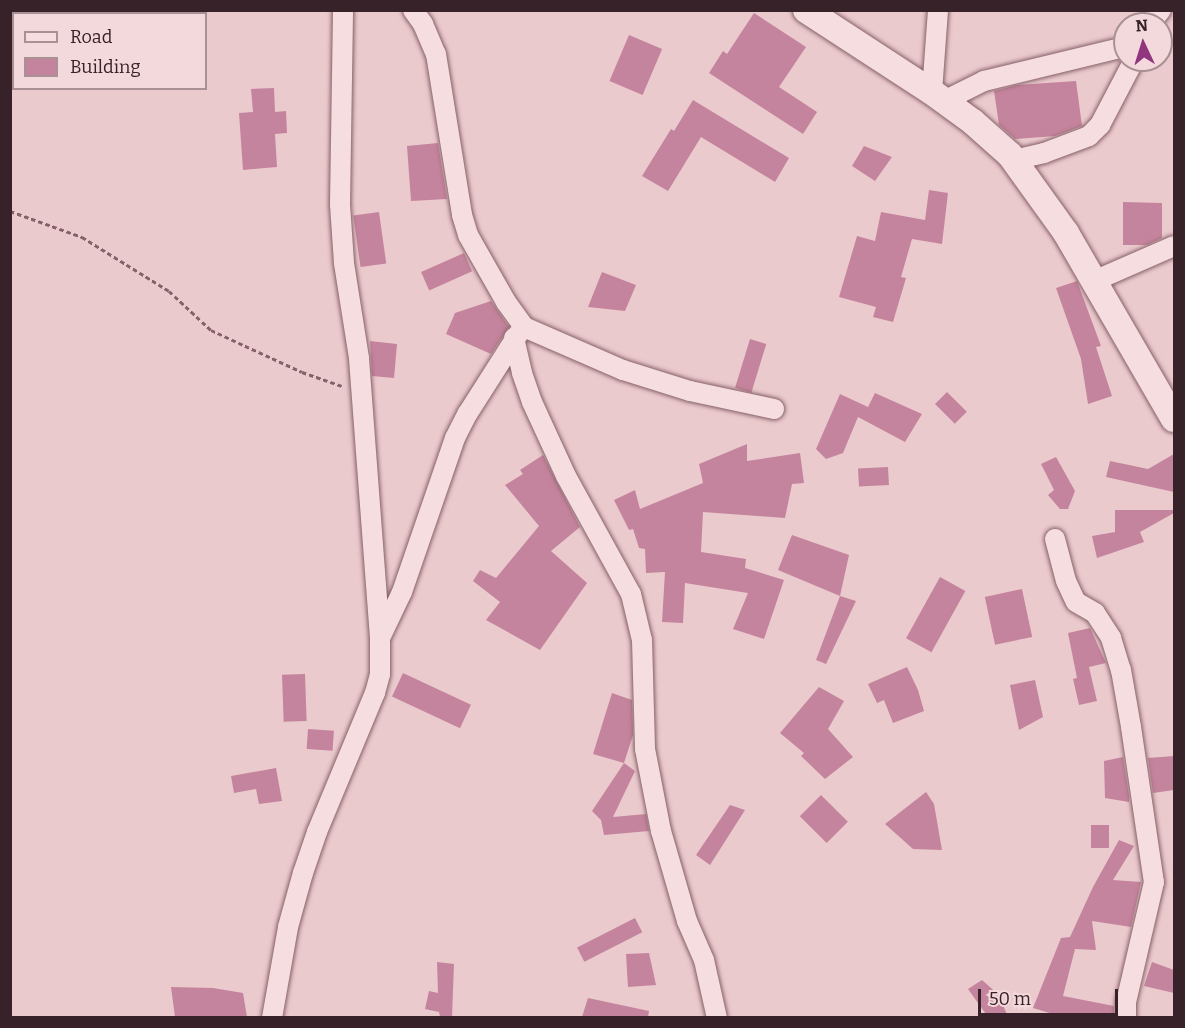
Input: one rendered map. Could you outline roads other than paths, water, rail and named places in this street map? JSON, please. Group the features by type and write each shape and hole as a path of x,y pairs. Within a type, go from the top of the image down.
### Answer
{"street":[{"path":"272,1017 288,927 303,873 317,832 375,693 380,674 380,638 362,394 344,263 340,204 343,10"},
{"path":"413,10 423,24 436,54 462,215 468,235 506,302 519,333 522,373 546,434 566,476 631,594 642,640 645,749 662,831 687,921 704,960 717,1017"},
{"path":"806,10 973,122 1014,160 1066,233 1174,418"},
{"path":"938,10 938,97"},
{"path":"938,97 984,81 1113,50"},
{"path":"1014,160 1044,153 1089,136 1100,124 1128,72"},
{"path":"1094,281 1174,246"},
{"path":"380,638 402,592 455,438 519,333"},
{"path":"519,333 690,391 774,409"},
{"path":"1055,539 1066,581 1076,602 1095,613 1111,638 1121,670 1131,727 1154,882 1126,1002 1126,1017"}]}
